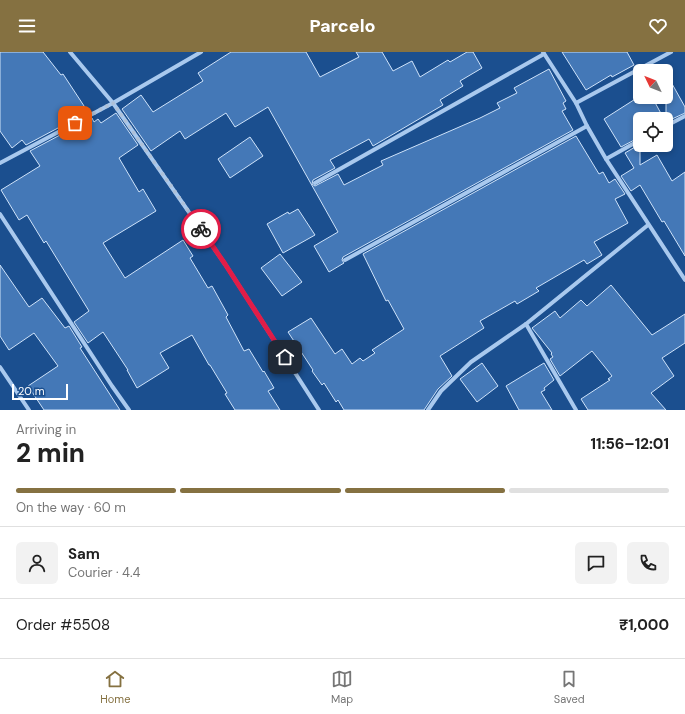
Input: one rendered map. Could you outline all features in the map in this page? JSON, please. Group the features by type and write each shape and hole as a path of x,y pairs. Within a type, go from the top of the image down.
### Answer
{"street":[{"path":"70,52 113,103 225,264 319,410"},
{"path":"0,162 113,103 201,52"},
{"path":"576,103 671,52"},
{"path":"315,183 544,53 576,103 606,159 685,280"},
{"path":"673,122 685,116"},
{"path":"345,260 587,126"},
{"path":"606,159 633,144"},
{"path":"0,214 129,410"},
{"path":"428,410 441,391 471,362 526,324 648,225"},
{"path":"526,324 576,410"},
{"path":"0,367 30,410"}],"building":[{"path":"0,52 43,52 61,75 63,74 88,112 26,145 22,140 12,148 0,131"},
{"path":"231,52 306,52 320,77 359,57 356,52 382,52 393,71 412,61 420,77 448,60 450,62 467,52 473,52 482,68 460,81 463,86 440,100 443,105 373,146 369,139 330,160 335,168 313,180 312,184 315,186 338,174 344,185 383,165 381,161 500,108 497,103 517,93 514,88 549,69 566,101 563,103 566,109 562,111 573,130 343,257 342,260 344,263 329,272 314,246 338,232 268,107 235,127 226,113 185,139 180,131 151,151 122,109 141,95 153,112 203,81 198,73"},
{"path":"562,52 627,52 633,66 612,77 611,75 586,90"},
{"path":"673,86 685,107 685,113 673,119 673,112 666,112 666,104 673,104"},
{"path":"633,100 633,104 656,104 660,112 633,112 633,141 621,147 604,119"},
{"path":"116,113 138,145 119,158 139,192 143,189 156,211 103,243 125,278 183,240 193,256 190,258 208,288 212,286 228,315 226,317 244,351 249,349 274,388 268,391 280,410 235,410 225,394 227,393 192,335 160,353 169,368 137,388 128,370 103,332 88,343 74,322 89,311 46,241 44,243 27,215 19,220 1,190 40,166 30,151 92,118 94,122 98,119 101,123"},
{"path":"576,136 599,174 603,172 609,183 615,179 625,194 615,199 628,223 594,242 602,255 587,264 584,260 536,288 539,291 517,304 515,301 480,321 484,328 440,356 452,376 438,389 424,410 344,410 338,400 336,402 324,383 322,385 288,332 311,318 335,354 342,349 352,364 360,358 363,361 375,353 372,350 404,329 388,300 386,301 363,254"},
{"path":"250,137 263,156 230,178 218,159"},
{"path":"633,148 633,152 640,152 640,165 657,155 672,181 685,172 685,256 664,221 662,222 640,185 631,191 621,176 634,168 625,153"},
{"path":"298,209 315,235 283,253 267,224 288,212 289,214"},
{"path":"280,254 302,282 282,296 261,268"},
{"path":"0,265 29,307 42,298 65,328 69,326 82,347 80,348 120,410 44,410 28,386 58,366 34,333 9,350 0,336"},
{"path":"611,285 652,335 685,314 685,343 662,358 674,376 651,393 666,410 588,410 581,399 610,380 608,379 612,376 592,351 560,376 550,359 553,357 551,354 552,353 532,328 555,311 560,318 581,300 587,306"},
{"path":"482,363 498,386 477,402 460,379"},
{"path":"544,363 554,380 544,388 545,390 541,392 552,410 519,410 506,386"}],"way so far":[{"path":"75,123 113,103 201,229"}],"route":[{"path":"201,229 285,357"}]}
